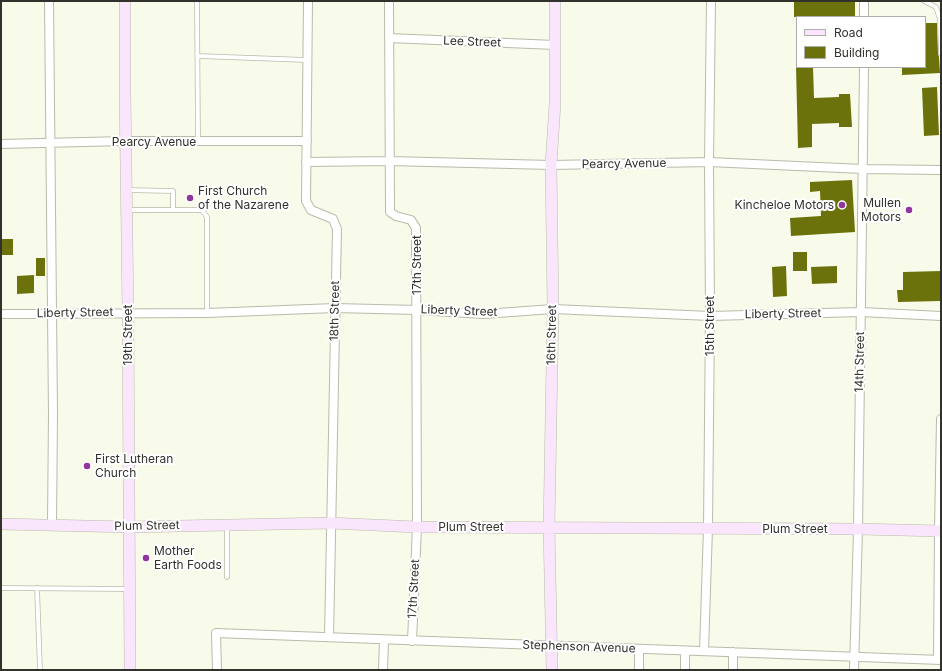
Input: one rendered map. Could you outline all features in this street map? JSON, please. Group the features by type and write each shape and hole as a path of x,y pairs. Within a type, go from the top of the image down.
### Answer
{"street":[{"path":"49,1 52,313 52,526"},
{"name":"19th Street","path":"125,1 130,670"},
{"name":"18th Street","path":"308,1 308,141 306,162 306,201 311,210 333,218 337,229 330,523 329,637"},
{"name":"17th Street","path":"389,1 390,212 396,216 412,220 416,228 417,527 412,641"},
{"name":"16th Street","path":"552,670 549,527 553,309 551,165 555,103 555,1"},
{"name":"15th Street","path":"704,651 708,528 711,1"},
{"path":"864,1 864,16"},
{"name":"Lee Street","path":"389,38 555,45"},
{"name":"14th Street","path":"854,670 858,529 864,68"},
{"name":"Pearcy Avenue","path":"1,144 126,141 308,141"},
{"name":"Pearcy Avenue","path":"306,162 389,161 551,165 709,162 862,169 941,170"},
{"name":"Liberty Street","path":"1,314 128,312 207,313 335,308 417,310 484,314 553,309 710,316 861,312 941,316"},
{"path":"939,660 941,419"},
{"name":"Plum Street","path":"1,524 129,527 330,523 417,527 858,529 940,531"},
{"name":"Stephenson Avenue","path":"218,670 216,633 939,660"},
{"path":"383,670 384,640"},
{"path":"639,649 639,670"},
{"path":"685,651 685,670"},
{"path":"733,652 733,670"}],"lane":[{"path":"197,1 198,142"},
{"path":"924,1 936,7 940,18 941,54"},
{"path":"198,56 308,60"},
{"path":"126,190 173,191 174,210"},
{"path":"126,210 202,210 207,217 207,313"},
{"path":"227,525 227,576"},
{"path":"1,588 130,589"},
{"path":"37,588 40,670"}],"building":[{"path":"794,1 855,1 855,16 794,17"},
{"path":"926,23 937,23 940,73 902,75 902,68 926,68"},
{"path":"796,68 813,68 814,98 839,97 839,94 850,94 852,127 839,127 839,123 812,124 812,147 798,148"},
{"path":"937,87 939,135 924,136 922,88"},
{"path":"852,180 855,232 791,236 790,218 821,216 820,191 810,192 810,182"},
{"path":"1,239 13,239 13,255 1,255"},
{"path":"793,252 807,252 807,271 793,271"},
{"path":"36,258 45,258 45,276 36,276"},
{"path":"786,266 787,296 773,297 772,267"},
{"path":"837,266 837,283 812,284 811,267"},
{"path":"941,271 941,301 898,302 897,290 903,290 903,272"},
{"path":"34,275 34,293 17,294 17,276"}],"place":[{"name":"First Church of the Nazarene","path":"190,198"},
{"name":"Kincheloe Motors","path":"842,205"},
{"name":"Mullen Motors","path":"909,210"},
{"name":"First Lutheran Church","path":"87,466"},
{"name":"Mother Earth Foods","path":"146,558"}]}
